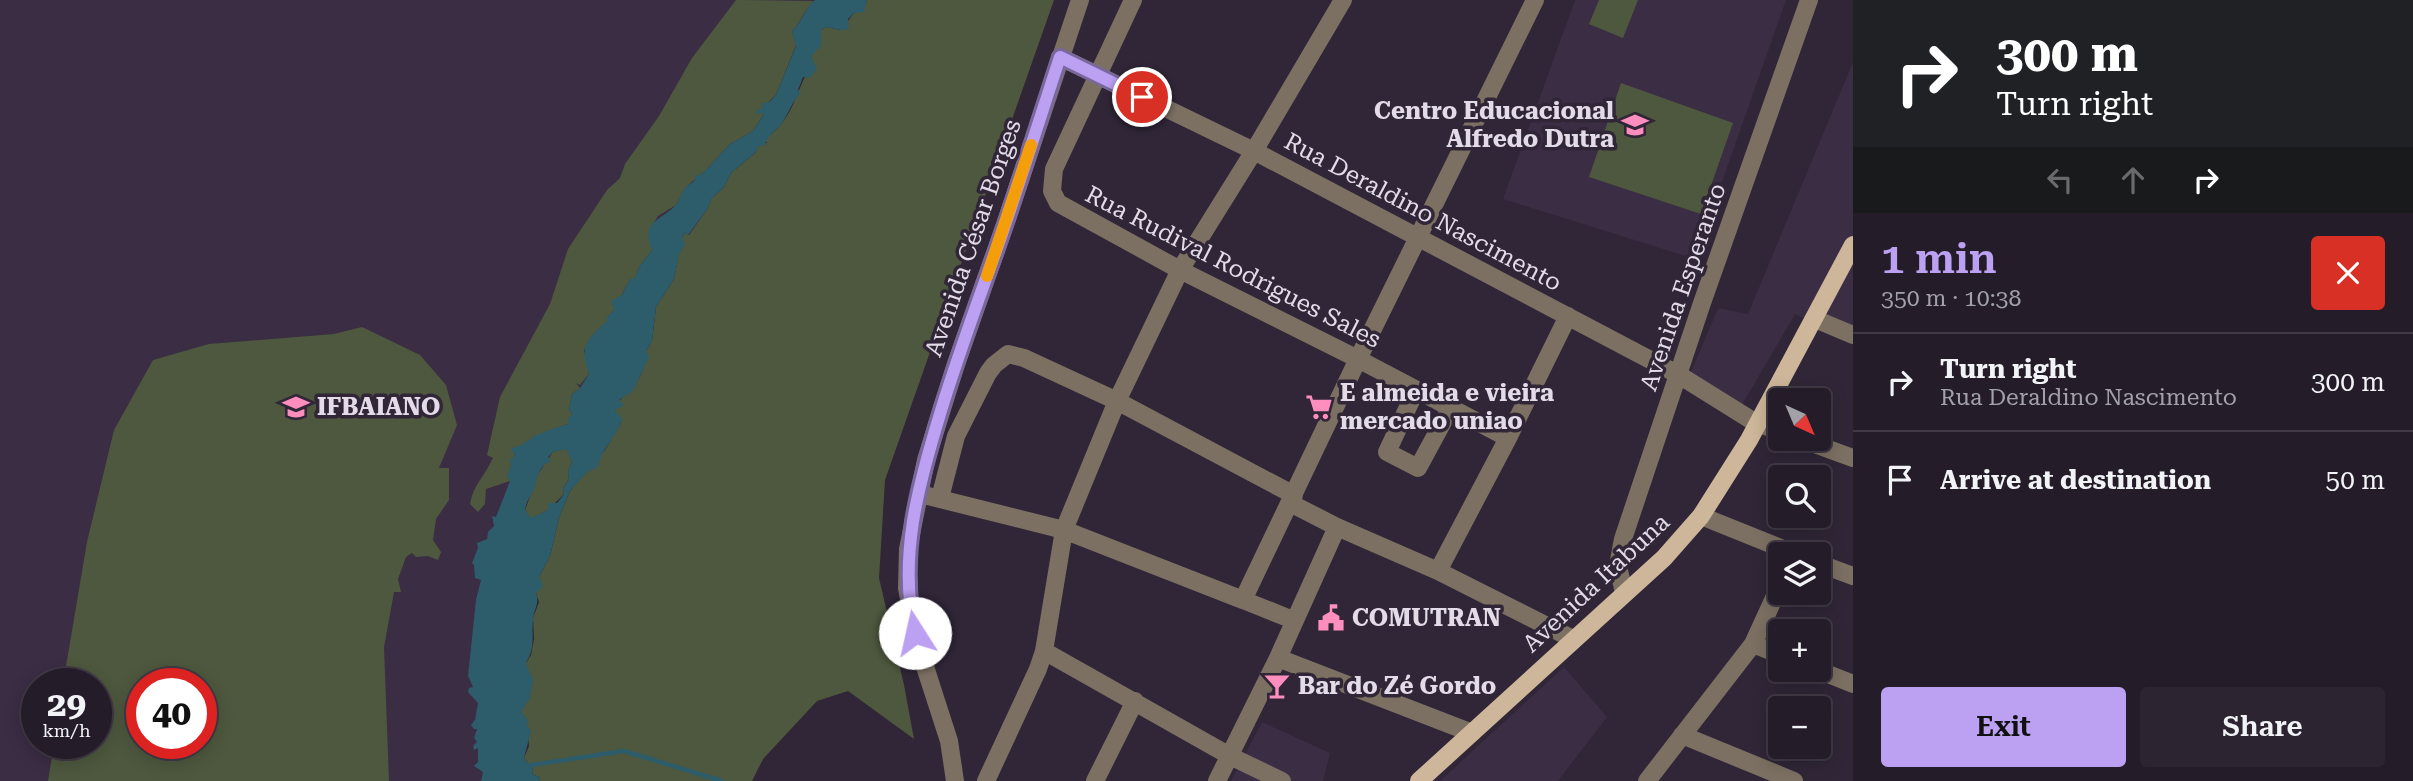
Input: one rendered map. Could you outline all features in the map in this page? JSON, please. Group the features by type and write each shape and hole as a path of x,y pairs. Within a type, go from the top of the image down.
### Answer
{"main road":[{"name":"Avenida Itabuna","path":"1419,781 1664,558 1701,516 1749,440 1853,245"}],"street":[{"name":"Avenida César Borges","path":"955,781 949,741 919,648 908,588 908,549 918,493 956,364 1080,0"},
{"name":"Rua Rudival Rodrigues Sales","path":"1133,0 1054,170 1052,191 1063,208 1508,438"},
{"path":"986,781 1017,718 1044,651 1064,530 1117,401 1180,270 1343,0"},
{"path":"1243,600 1535,0"},
{"name":"Avenida Esperanto","path":"1624,593 1618,566 1623,539 1702,303 1809,0"},
{"name":"Rua Deraldino Nascimento","path":"1060,57 1254,151 1679,375 1756,423 1768,427"},
{"path":"1438,571 1568,316"},
{"path":"1815,318 1853,335"},
{"path":"940,498 956,436 988,373 1008,354 1024,358 1117,401 1337,527 1438,571 1573,639"},
{"path":"1416,390 1387,452 1418,468 1451,407"},
{"path":"1831,450 1853,458"},
{"path":"918,493 1064,530 1293,620"},
{"path":"1701,516 1768,543"},
{"path":"1217,781 1278,658 1337,527"},
{"path":"1831,568 1853,576"},
{"path":"1647,781 1753,644 1771,605"},
{"path":"1753,644 1768,650"},
{"path":"1044,651 1230,756 1282,781"},
{"path":"1278,658 1472,733"},
{"path":"1831,675 1853,684"},
{"path":"1095,781 1135,701"},
{"path":"1682,735 1794,781"}],"shaded area":[{"name":"IFBAIANO","path":"0,0 829,0 612,373 492,548 497,781 0,781"},
{"name":"Centro Educacional Alfredo Dutra","path":"1575,0 1786,0 1695,259 1503,199"},
{"path":"1853,62 1853,341 1795,314 1739,410 1691,372 1718,308 1748,314"},
{"path":"1564,667 1607,717 1558,781 1440,781"},
{"path":"1262,722 1330,753 1323,781 1231,781"}],"green space":[{"path":"736,0 815,1 792,31 796,45 776,95 762,108 764,114 753,131 730,144 686,187 676,205 658,216 650,229 652,250 639,267 634,280 630,279 607,321 584,350 589,374 580,385 576,383 580,388 572,394 569,409 572,414 568,424 513,448 515,453 510,481 486,489 485,504 478,512 470,504 474,491 493,458 487,455 500,397 550,304 568,249 607,190 620,178 625,164 659,116 692,58"},
{"path":"867,0 1054,0 885,480 879,578 914,739 848,691 817,701 763,759 752,781 540,781 539,777 532,774 533,769 524,758 529,746 527,725 521,712 526,663 531,655 534,639 533,618 539,602 536,593 539,577 550,556 559,518 570,491 605,450 621,423 615,410 642,372 646,351 652,341 656,307 674,279 685,233 689,235 731,173 755,153 760,144 767,143 765,140 786,117 813,63 811,56 821,39 821,30 826,27 841,30 854,13 864,9"},
{"path":"1599,0 1638,0 1623,38 1589,24"},
{"path":"1621,83 1733,123 1701,214 1589,177"},
{"path":"362,327 420,355 446,385 457,425 439,468 449,468 449,500 436,519 433,540 441,552 438,560 428,556 416,557 412,553 406,557 398,579 401,592 394,592 384,647 389,781 48,781 52,759 112,759 112,668 66,668 87,542 114,430 153,360 209,344 334,334"},
{"path":"566,448 572,461 568,472 569,479 563,488 564,494 548,510 531,519 525,510 538,474 553,452"}],"water":[{"path":"815,0 867,0 864,12 854,13 848,19 849,29 826,27 821,30 821,46 811,56 817,69 809,78 803,77 798,90 801,93 782,123 769,136 765,146 760,145 755,153 731,173 724,187 711,199 708,208 688,235 685,233 682,238 685,244 679,255 674,279 656,307 652,341 646,351 649,357 633,391 619,400 624,405 615,410 622,419 617,432 602,454 598,467 587,472 570,491 559,518 550,556 539,577 543,586 536,593 532,646 526,663 533,680 530,698 521,712 528,720 527,725 531,731 524,758 533,769 532,774 539,777 540,781 481,781 483,772 474,766 478,762 478,748 474,750 473,746 477,742 474,738 477,729 471,725 475,720 478,703 468,692 469,688 473,687 468,676 476,600 481,580 475,578 472,563 478,548 477,543 487,539 488,532 494,526 492,516 496,517 510,481 507,476 511,465 509,460 513,459 515,453 511,452 512,448 541,433 568,424 572,414 569,409 572,394 580,388 589,374 585,357 586,344 614,310 611,301 622,295 630,279 634,279 652,250 648,233 650,227 675,206 684,189 695,180 695,174 698,176 705,171 730,144 753,131 764,114 756,113 762,108 763,105 760,104 769,102 776,95 796,46 792,31","holes":["566,449 572,461 568,472 569,479 563,488 564,494 557,503 548,503 548,510 531,518 525,510 527,501 541,469 551,461 548,457 553,452"]}],"waterway":[{"path":"525,766 624,751 722,781"}],"slow traffic":[{"path":"987,276 1031,145"}],"place":[{"name":"Centro Educacional Alfredo Dutra","path":"1635,125"},
{"name":"IFBAIANO","path":"296,407"},
{"name":"E almeida e vieira mercado uniao","path":"1319,407"},
{"name":"COMUTRAN","path":"1331,618"},
{"name":"Bar do Zé Gordo","path":"1277,686"}],"route":[{"path":"915,633 908,588 908,549 926,460 1060,57 1142,97"}]}
